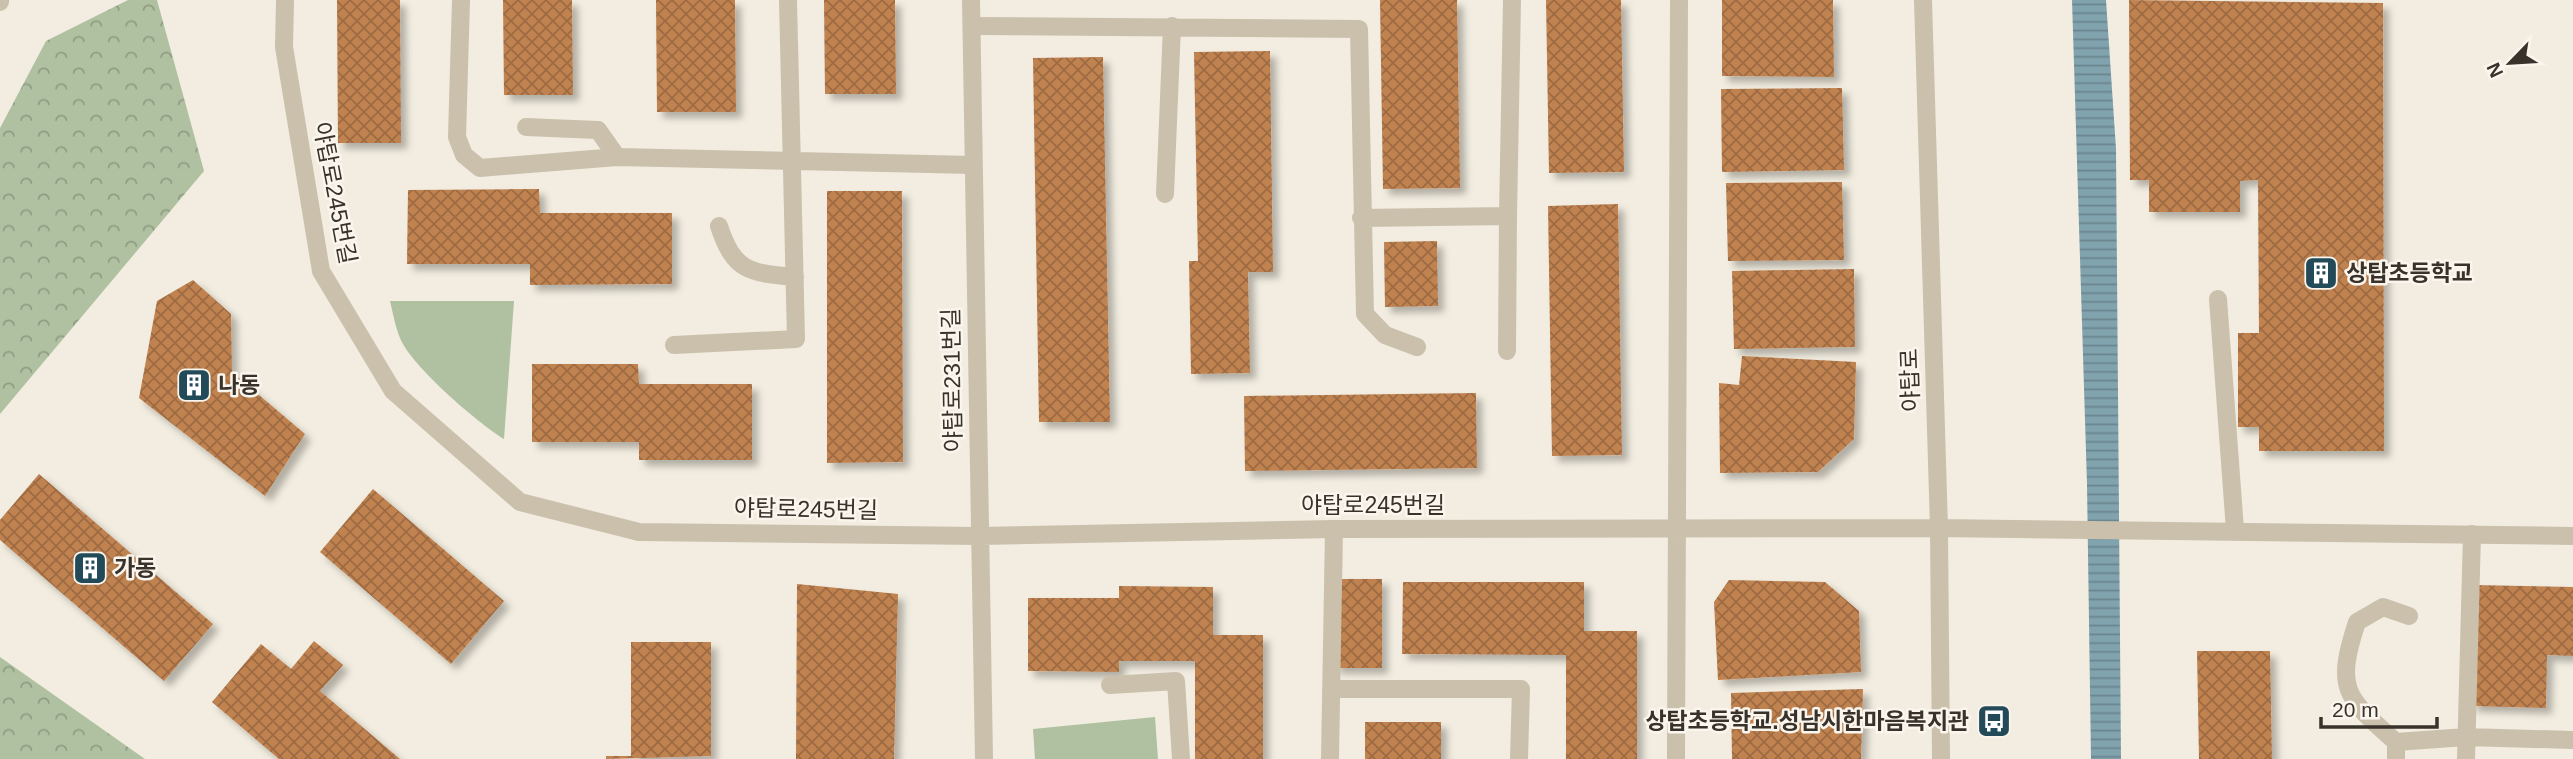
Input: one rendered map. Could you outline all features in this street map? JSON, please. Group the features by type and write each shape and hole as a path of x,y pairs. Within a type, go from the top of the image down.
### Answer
{"street":[{"name":"야탑로245번길","path":"285,0 284,47 321,271 393,391 520,502 639,531 979,536 1334,529 1939,528 2573,536"},
{"path":"461,0 457,137 464,155 480,169 617,157 973,165"},
{"path":"674,345 796,339 788,0"},
{"name":"야탑로231번길","path":"971,0 984,759"},
{"path":"1507,351 1512,0"},
{"path":"1676,759 1679,0"},
{"name":"야탑로","path":"1923,0 1939,528 1941,759"},
{"path":"972,26 1359,29 1365,314 1385,335 1417,347"},
{"path":"1165,194 1172,26"},
{"path":"526,127 598,130 617,157"},
{"path":"1361,218 1508,216"},
{"path":"719,226 727,251 755,274 795,277"},
{"path":"2218,299 2235,530"},
{"path":"1330,759 1334,529"},
{"path":"2466,759 2472,534"},
{"path":"2409,616 2383,607 2357,622 2345,659 2346,687 2396,750 2466,737 2573,740"},
{"path":"1110,685 1176,681 1181,759"},
{"path":"1331,689 1521,689 1519,759"}],"green space":[{"path":"128,0 157,0 204,171 0,414 0,128 46,41"},
{"path":"390,301 514,301 504,439 463,407 417,363 400,338"},
{"path":"0,657 145,759 0,759"},
{"path":"1155,717 1158,759 1035,759 1033,729"}],"water":[{"path":"2072,0 2106,0 2116,149 2121,759 2091,759 2087,484"}],"building":[{"path":"337,0 400,0 401,143 338,143"},
{"path":"503,0 572,0 573,95 504,95"},
{"path":"656,0 735,0 736,112 657,112"},
{"path":"824,0 895,0 896,94 825,94"},
{"path":"1380,0 1457,0 1460,188 1383,189"},
{"path":"1546,0 1621,0 1624,172 1549,173"},
{"path":"1722,0 1833,0 1834,77 1722,76"},
{"name":"상탑초등학교","path":"2129,0 2383,3 2384,451 2259,451 2259,427 2238,427 2238,333 2259,333 2258,180 2240,181 2240,212 2149,212 2149,180 2130,180"},
{"path":"1270,51 1273,272 1248,272 1250,373 1191,374 1189,261 1198,261 1194,52"},
{"path":"1103,57 1110,422 1039,422 1033,58"},
{"path":"1842,88 1844,170 1722,172 1721,89"},
{"path":"1842,182 1844,260 1728,261 1726,183"},
{"path":"539,189 540,213 672,213 672,284 530,285 530,264 407,264 408,190"},
{"path":"827,191 902,191 903,462 827,463"},
{"path":"1618,204 1622,455 1552,456 1548,206"},
{"path":"1437,241 1438,306 1385,307 1384,242"},
{"path":"1854,269 1855,347 1734,349 1732,271"},
{"name":"나동","path":"193,280 231,314 232,372 305,434 265,496 139,398 157,301"},
{"path":"1742,356 1856,362 1854,439 1818,472 1720,473 1719,383 1739,385"},
{"path":"532,364 638,364 639,384 752,384 752,460 639,460 639,442 532,442"},
{"path":"1476,393 1477,468 1245,471 1244,396"},
{"name":"가동","path":"39,474 213,624 164,681 0,540 0,520"},
{"path":"373,489 504,601 451,664 320,552"},
{"path":"1334,579 1382,579 1382,668 1334,668"},
{"path":"1729,580 1825,582 1859,611 1861,672 1718,680 1714,602"},
{"path":"1403,582 1584,582 1584,631 1637,631 1637,759 1566,759 1566,655 1402,654"},
{"path":"797,584 898,594 894,759 796,759"},
{"path":"2473,585 2573,587 2573,656 2547,655 2546,708 2471,706"},
{"path":"1119,586 1213,587 1213,635 1263,635 1263,759 1195,759 1195,661 1119,661 1119,672 1028,671 1028,598 1119,598"},
{"path":"314,641 343,665 320,691 400,759 279,759 212,702 261,644 291,669"},
{"path":"631,642 711,642 711,756 606,759 606,756 631,756"},
{"path":"2197,651 2270,651 2272,759 2199,759"},
{"path":"1863,689 1861,759 1732,759 1731,693"},
{"path":"1365,722 1441,722 1441,759 1365,759"}],"place":[{"name":"상탑초등학교","path":"2321,273"},
{"name":"나동","path":"194,385"},
{"name":"가동","path":"90,568"},
{"name":"상탑초등학교.성남시한마음복지관","path":"1994,721"}]}
